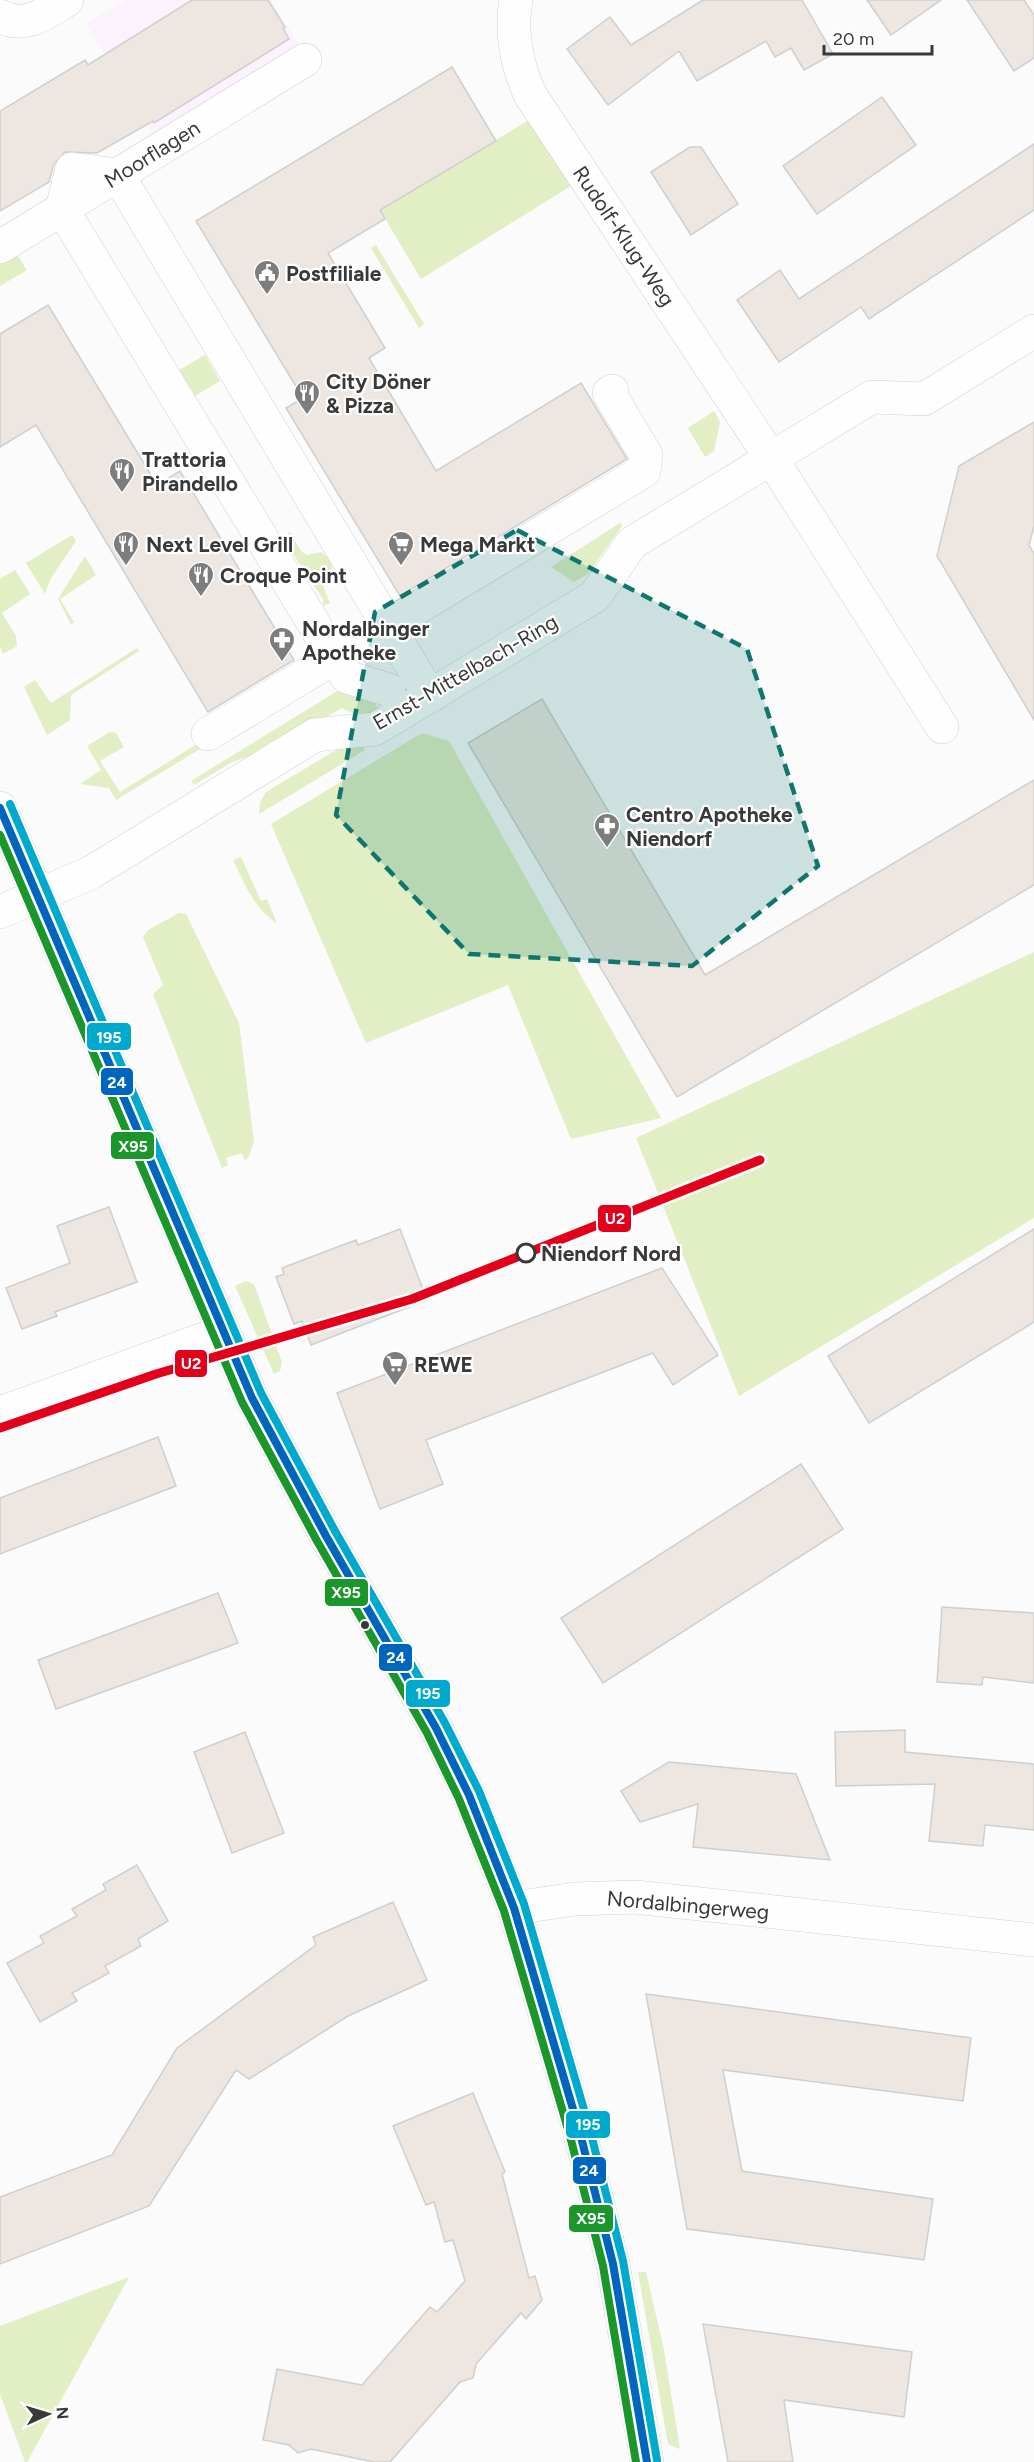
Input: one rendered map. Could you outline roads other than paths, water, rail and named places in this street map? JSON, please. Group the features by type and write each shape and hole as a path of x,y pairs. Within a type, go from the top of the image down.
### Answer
{"street":[{"path":"0,16 8,21 27,22 67,0"},
{"name":"Rudolf-Klug-Weg","path":"516,0 517,53 523,78 531,96 771,458"},
{"name":"Moorflagen","path":"0,248 305,60"},
{"path":"117,175 430,696"},
{"path":"62,209 347,677 389,690"},
{"name":"Ernst-Mittelbach-Ring","path":"0,912 92,872 315,735 375,729 595,596 632,543 872,397 924,399 1034,332"},
{"path":"208,734 644,471 646,455 614,410"},
{"path":"771,458 942,727"},
{"path":"0,808 266,1428 436,1728 469,1795 514,1908 580,2133 613,2264 648,2462"},
{"path":"0,1413 223,1332"},
{"name":"Nordalbingerweg","path":"514,1908 576,1899 635,1897 1034,1940"}],"place":[{"name":"Postfiliale","path":"267,296"},
{"name":"City Döner & Pizza","path":"307,416"},
{"name":"Trattoria Pirandello","path":"122,494"},
{"name":"Next Level Grill","path":"126,567"},
{"name":"Mega Markt","path":"401,567"},
{"name":"Croque Point","path":"201,598"},
{"name":"Nordalbinger Apotheke","path":"282,663"},
{"name":"Centro Apotheke Niendorf","path":"607,849"},
{"name":"Niendorf Nord","path":"526,1253"},
{"name":"REWE","path":"395,1387"}]}
